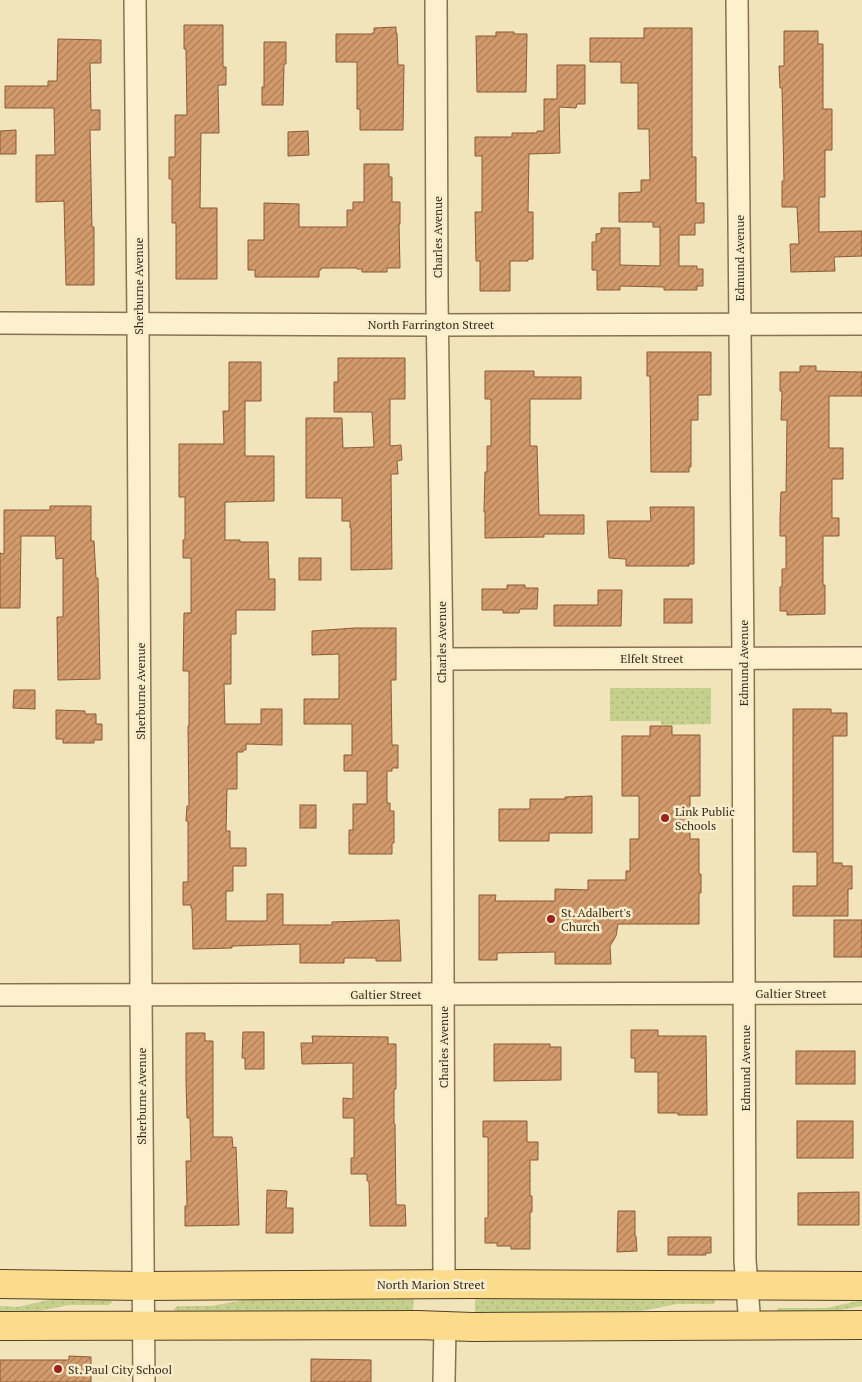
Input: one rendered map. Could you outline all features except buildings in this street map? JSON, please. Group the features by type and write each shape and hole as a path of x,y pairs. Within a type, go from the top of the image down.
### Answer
{"main road":[{"name":"North Marion Street","path":"0,1284 143,1286 444,1284 862,1286"},
{"path":"0,1326 472,1327 862,1325"}],"street":[{"name":"Sherburne Avenue","path":"135,0 144,1382"},
{"name":"Charles Avenue","path":"436,0 442,659 444,1284"},
{"name":"Edmund Avenue","path":"737,0 743,657 745,1260 750,1326"},
{"name":"North Farrington Street","path":"0,323 862,324"},
{"name":"Elfelt Street","path":"442,659 862,658"},
{"name":"Galtier Street","path":"0,995 862,993"},
{"path":"444,1326 444,1382"}],"green space":[{"path":"610,688 711,688 711,724 661,725 661,721 610,721"},
{"path":"475,1296 715,1298 715,1303 677,1304 617,1314 475,1312"},
{"path":"414,1297 413,1311 410,1312 179,1312 174,1309 178,1306 211,1306 255,1298"},
{"path":"56,1298 110,1299 112,1302 109,1305 69,1305 25,1314 0,1315 0,1306 18,1307"},
{"path":"862,1300 862,1306 825,1313 776,1313 778,1308 827,1308"}],"place":[{"name":"Link Public Schools","path":"665,818"},
{"name":"St. Adalbert's Church","path":"551,919"},
{"name":"St. Paul City School","path":"58,1369"}]}
